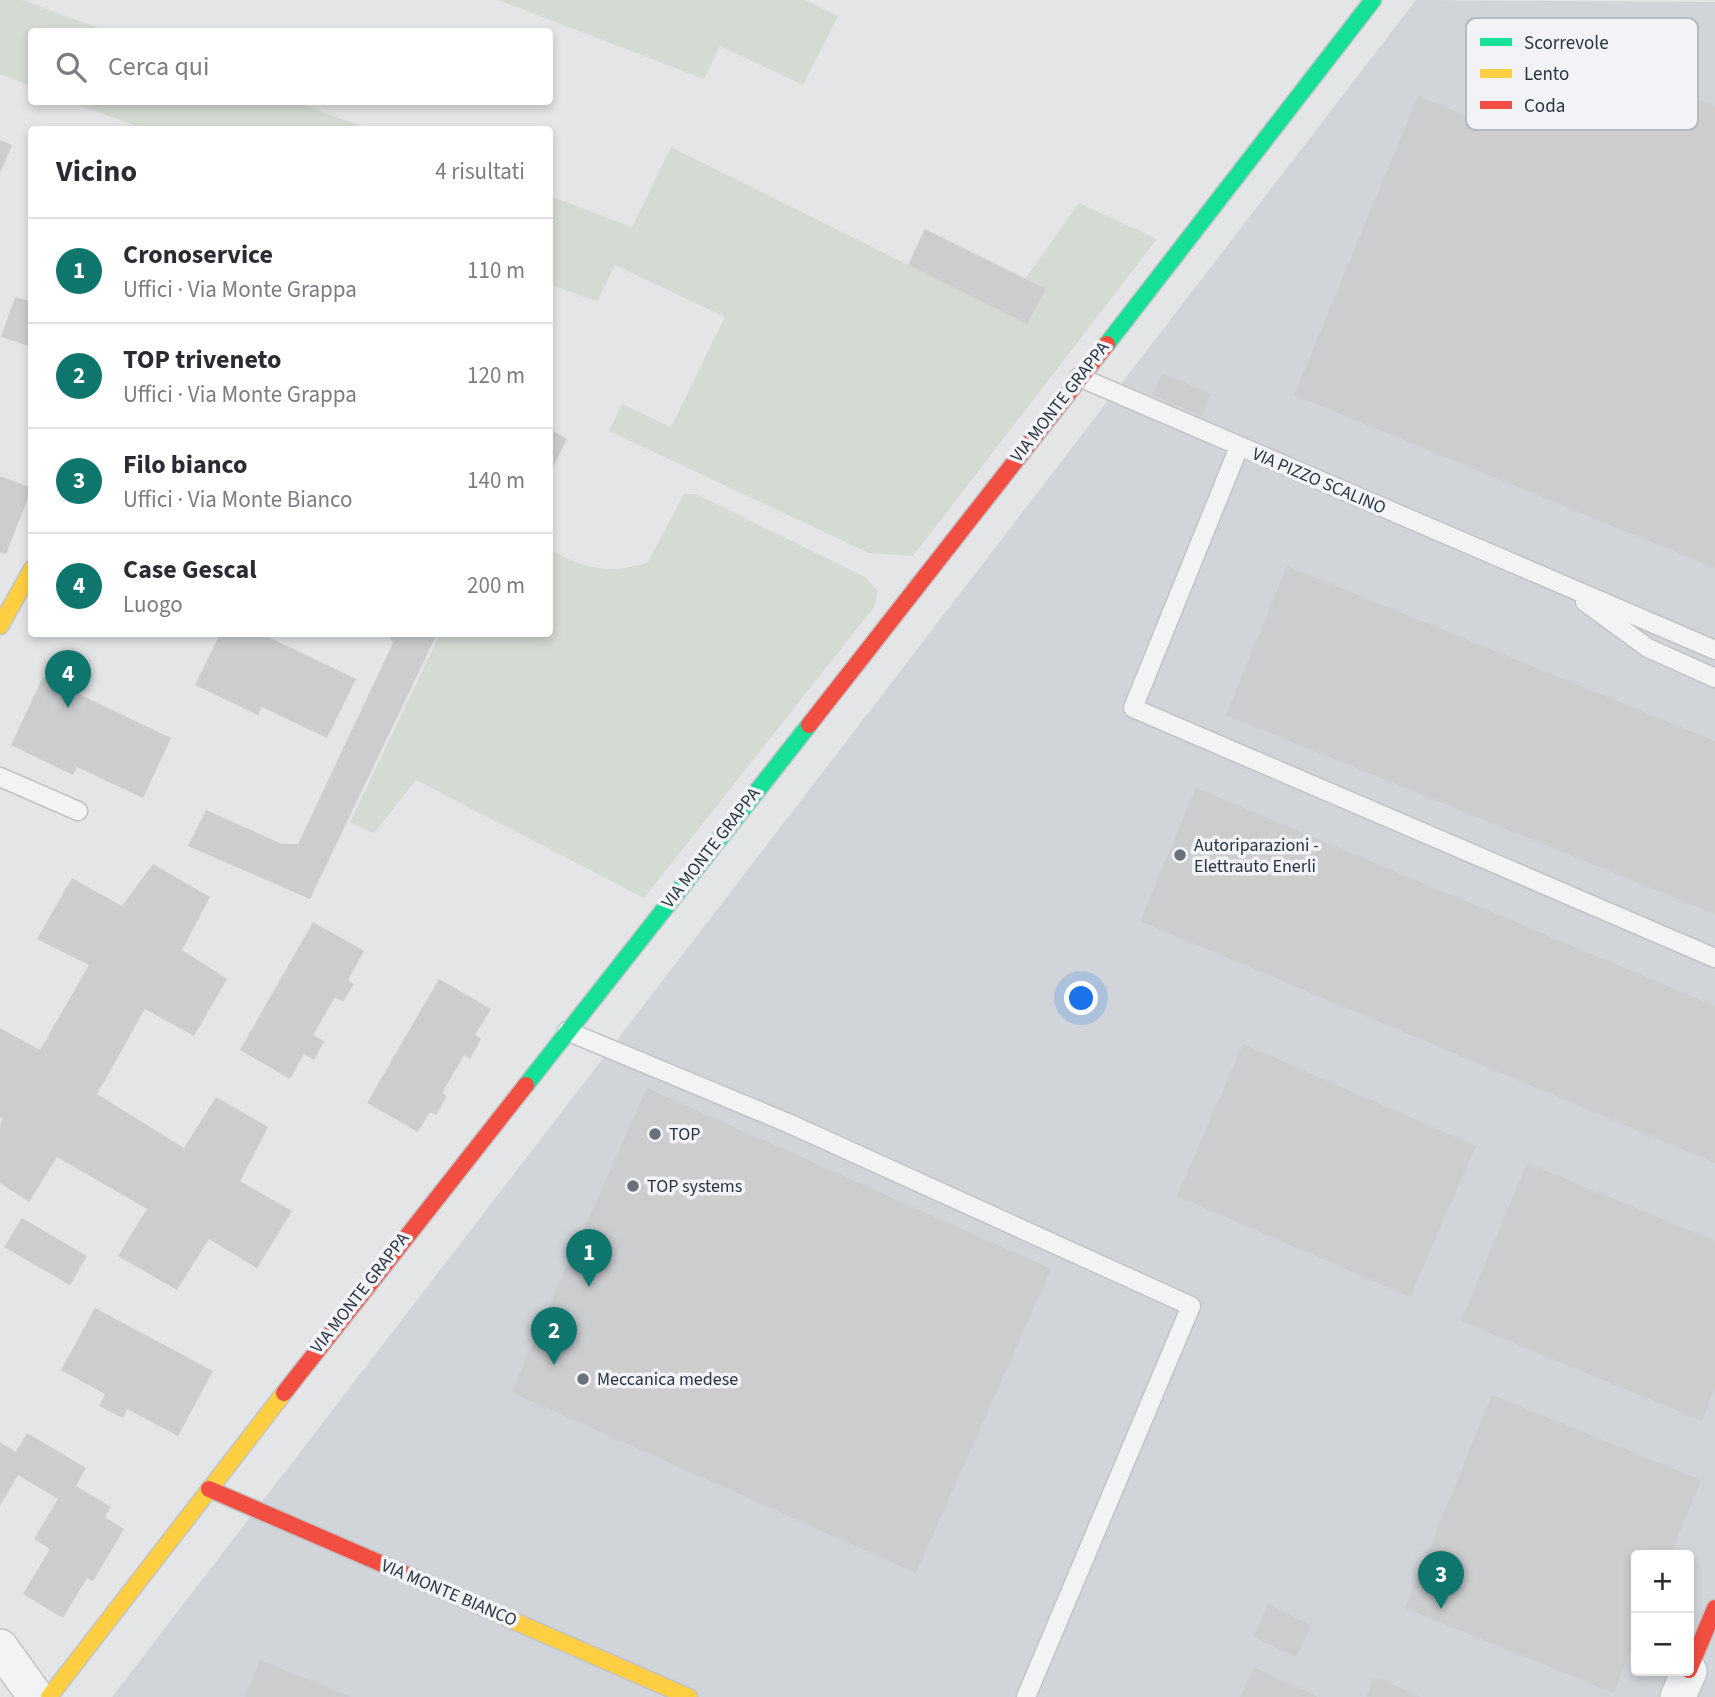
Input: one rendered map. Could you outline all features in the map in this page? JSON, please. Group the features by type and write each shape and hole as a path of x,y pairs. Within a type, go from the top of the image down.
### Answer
{"street":[{"name":"VIA MONTE GRAPPA","path":"49,1697 1373,0"},
{"path":"0,626 28,576"},
{"name":"VIA MONTE BIANCO","path":"209,1489 689,1697"},
{"path":"1694,1659 1715,1608"},
{"path":"0,1647 36,1697"},
{"path":"1678,1697 1687,1676"}],"lane":[{"name":"VIA PIZZO SCALINO","path":"1079,377 1715,650"},
{"path":"1239,447 1133,708 1715,958"},
{"name":"VIA PIZZO SCALINO","path":"1560,584 1648,648 1715,678"},
{"path":"0,777 78,811"},
{"path":"567,1031 788,1123 1191,1306 1026,1697"}],"shaded area":[{"path":"0,0 22,0 99,28 28,28 28,85 0,74"},
{"path":"498,0 806,0 838,16 803,85 720,46 704,79"},
{"path":"1416,0 1715,2 1715,1697 112,1697"},
{"path":"79,105 303,105 362,126 136,126"},
{"path":"671,147 1027,324 1046,289 1025,279 1079,203 1157,239 913,556 869,553 609,431 622,404 671,427 725,317 615,265 597,302 553,285 553,197 632,227"},
{"path":"684,494 696,494 865,577 878,591 874,607 644,898 416,780 374,833 350,822 439,637 553,637 554,552 577,563 600,568 623,568 648,562"}],"building":[{"path":"1418,96 1466,116 1466,130 1698,130 1698,99 1715,106 1715,568 1294,395"},
{"path":"0,140 12,145 0,173"},
{"path":"925,229 1046,289 1027,324 908,265"},
{"path":"15,297 28,301 28,346 1,337"},
{"path":"1162,373 1211,394 1202,416 1152,395"},
{"path":"553,431 567,439 553,467"},
{"path":"0,476 28,486 28,498 6,554 0,552"},
{"path":"1287,566 1715,741 1715,914 1226,715"},
{"path":"219,637 268,637 356,679 327,738 262,707 258,715 195,685"},
{"path":"390,637 436,637 310,899 188,846 206,810 282,844 298,844 393,643"},
{"path":"43,677 171,738 143,798 77,767 73,775 11,745"},
{"path":"1196,788 1715,1006 1715,1163 1140,921"},
{"path":"153,864 210,897 182,950 227,979 194,1036 145,1009 97,1094 184,1148 216,1097 268,1127 240,1181 292,1211 257,1268 209,1239 177,1290 118,1256 147,1209 57,1157 29,1202 0,1183 0,1124 3,1119 0,1117 0,1028 40,1050 89,965 37,939 72,878 122,906"},
{"path":"313,922 364,951 348,980 354,984 343,1002 335,997 313,1035 324,1041 314,1060 304,1054 290,1079 240,1050"},
{"path":"439,979 491,1009 475,1035 481,1039 470,1059 464,1055 442,1093 447,1096 436,1115 430,1112 418,1132 367,1103"},
{"path":"1243,1044 1476,1146 1410,1297 1177,1196"},
{"path":"647,1088 1051,1269 916,1573 511,1392"},
{"path":"1527,1163 1715,1241 1715,1388 1702,1421 1461,1321"},
{"path":"22,1218 87,1256 70,1285 4,1247"},
{"path":"95,1308 213,1371 178,1436 127,1409 123,1418 99,1406 105,1394 61,1370"},
{"path":"1492,1395 1701,1480 1672,1550 1631,1550 1631,1650 1614,1693 1405,1608"},
{"path":"27,1433 86,1468 76,1486 111,1507 105,1517 124,1529 93,1581 87,1578 63,1618 23,1594 50,1549 34,1539 58,1499 18,1475 0,1506 0,1442 16,1452"},
{"path":"1268,1604 1311,1625 1296,1657 1253,1637"},
{"path":"260,1660 351,1697 245,1697"},
{"path":"1254,1667 1318,1697 1240,1697"},
{"path":"1375,1677 1421,1697 1366,1697"}],"traffic: fast":[{"path":"1107,344 1373,0"},
{"path":"526,1085 809,725"}],"traffic: slow":[{"path":"0,626 28,576"},
{"path":"49,1697 284,1393"},
{"path":"417,1579 689,1697"}],"traffic: jam":[{"path":"809,725 1107,344"},
{"path":"284,1393 526,1085"},
{"path":"209,1489 417,1579"},
{"path":"1694,1658 1715,1608"}],"place":[{"name":"Case Gescal","path":"68,708"},
{"name":"Autoriparazioni - Elettrauto Enerli","path":"1180,855"},
{"name":"TOP","path":"655,1134"},
{"name":"TOP systems","path":"633,1186"},
{"name":"Cronoservice","path":"589,1287"},
{"name":"TOP triveneto","path":"554,1365"},
{"name":"Meccanica medese","path":"583,1379"},
{"name":"Filo bianco","path":"1441,1609"}]}
